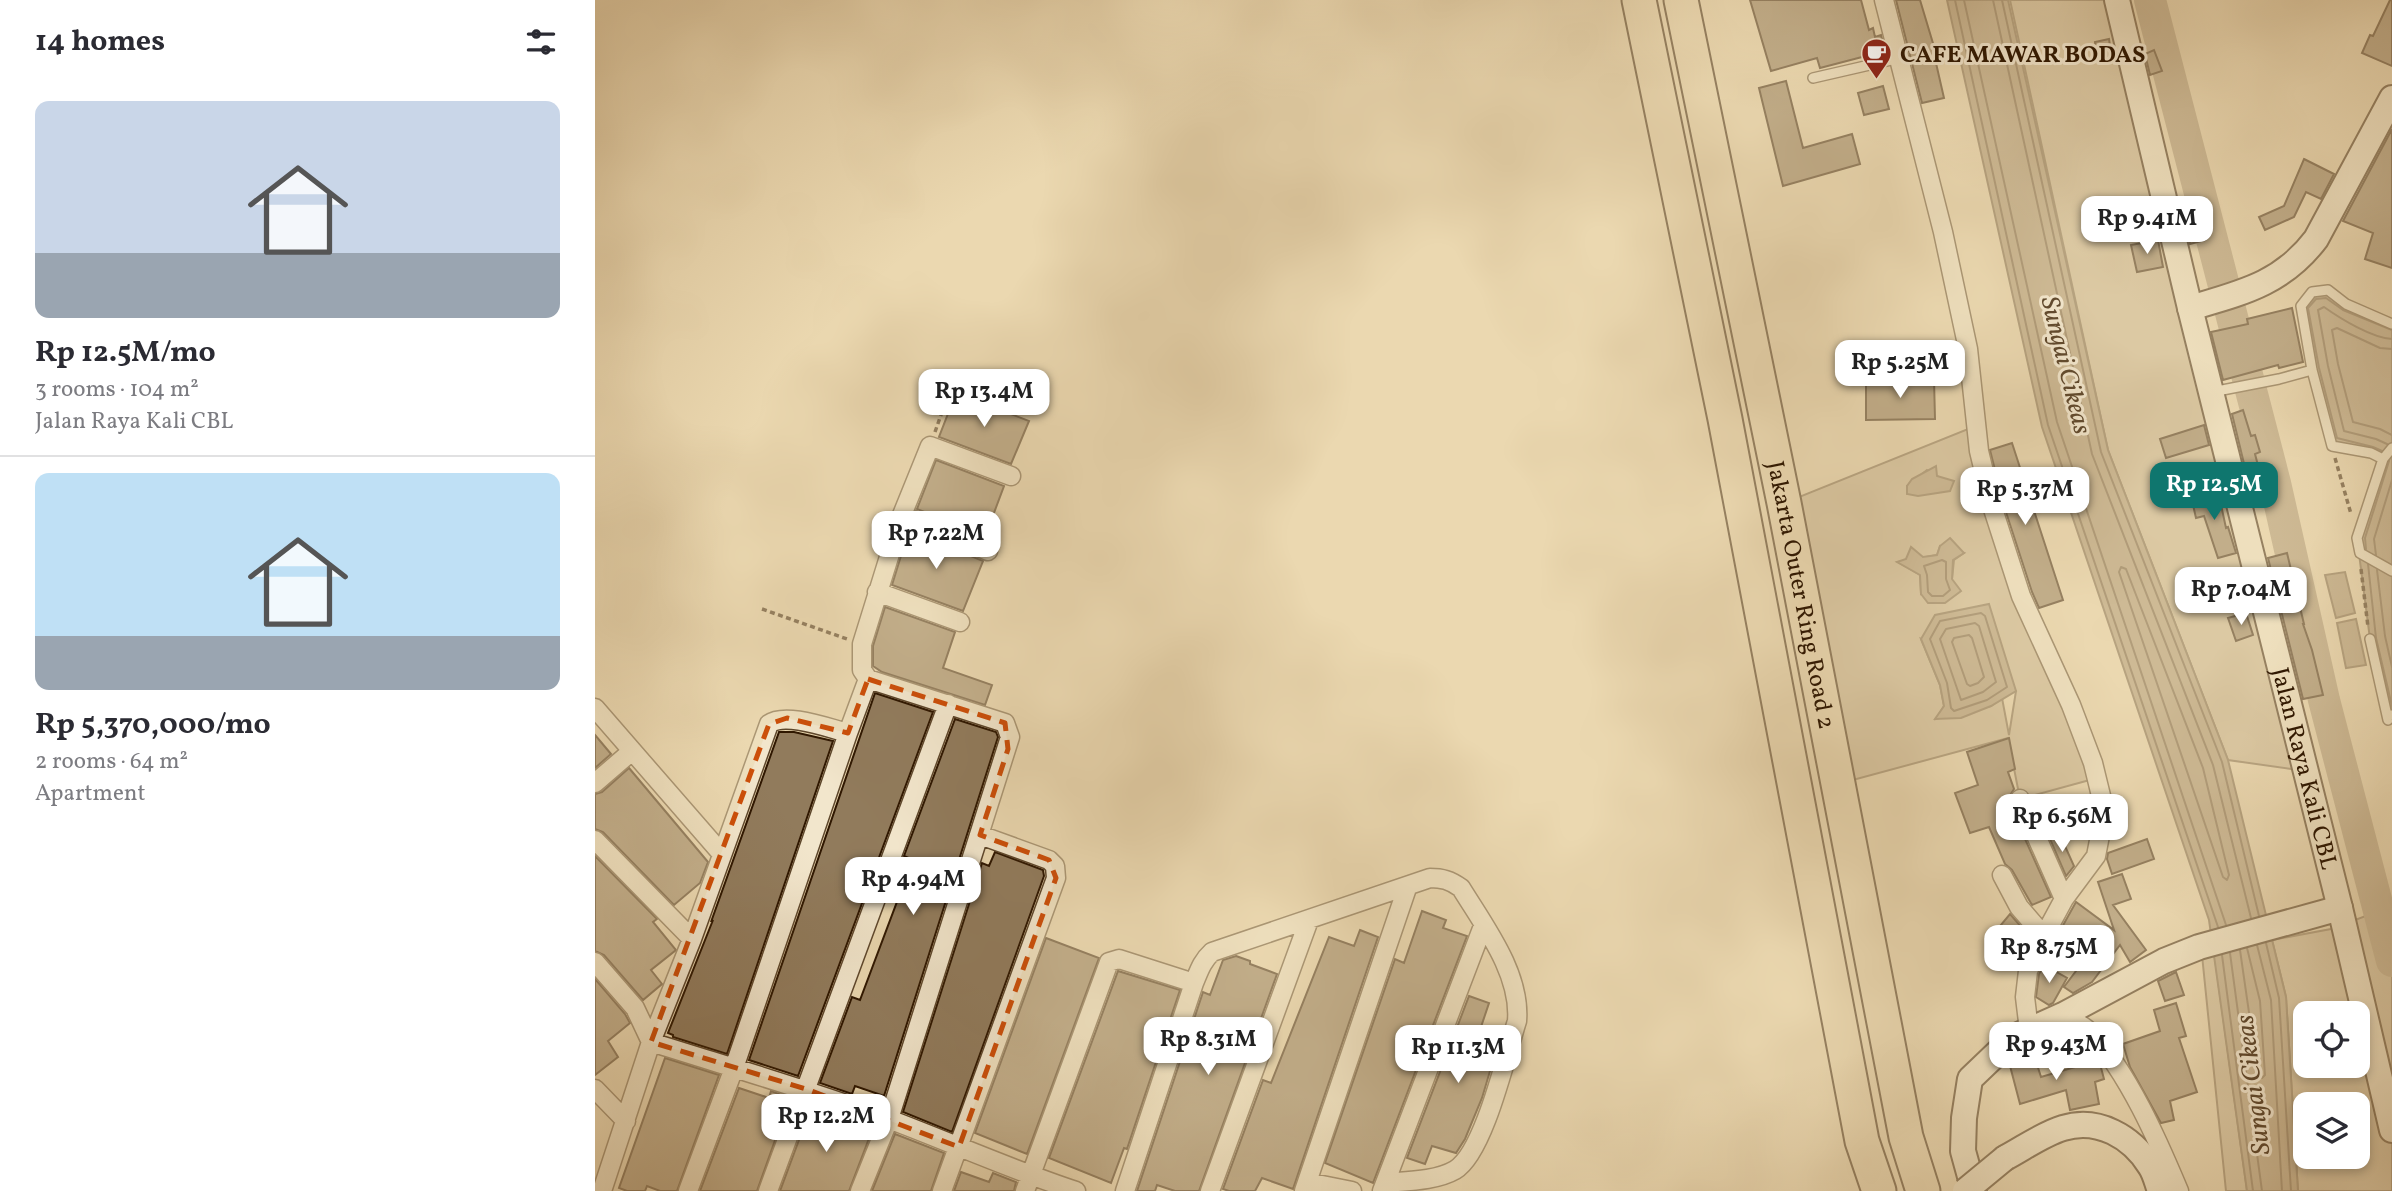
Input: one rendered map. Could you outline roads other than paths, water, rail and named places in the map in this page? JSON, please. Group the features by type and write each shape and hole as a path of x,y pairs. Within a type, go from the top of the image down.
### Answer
{"highway":[{"name":"Jakarta Outer Ring Road 2","path":"1639,0 1724,419 1862,1141 1879,1191"},
{"name":"Jakarta Outer Ring Road 2","path":"1681,0 1784,503 1906,1137 1923,1191"}],"main road":[{"name":"Jalan Raya Kali CBL","path":"2117,0 2392,1130"},
{"path":"2190,308 2250,291 2280,275 2302,258 2316,239 2392,97"},
{"path":"1974,1191 1963,1152 1964,1118 1970,1079 2014,1037 2063,1015 2164,961 2206,946 2340,908"},
{"path":"1965,1191 2005,1158 2063,1128 2092,1125 2115,1132 2133,1144 2151,1167 2160,1191"}],"street":[{"path":"1885,0 1943,232 1968,348 1979,451 1993,509 2021,596 2071,705 2099,785 2103,820 2096,856 2064,899 2044,936 2025,985 2029,1030"},
{"path":"860,1191 888,1119 1008,749 1009,729 1005,723 868,680 862,670 862,644 902,515 930,446 1011,476"},
{"path":"902,515 988,551"},
{"path":"877,592 960,622"},
{"path":"688,1191 734,1068 868,680"},
{"path":"768,1191 948,704"},
{"path":"595,708 722,854"},
{"path":"602,1191 651,1042 692,940 769,724 775,719 787,718 848,733"},
{"path":"595,783 632,751"},
{"path":"2020,799 2064,899"},
{"path":"942,1191 1056,878 1055,866 1049,860 980,835"},
{"path":"595,840 692,940"},
{"path":"2002,875 2019,907 2044,936"},
{"path":"1125,1191 1201,963 1212,952 1430,878 1451,881 1461,888 1502,959 1515,992 1517,1021 1482,1132 1472,1152 1456,1170 1445,1175 1384,1187"},
{"path":"1352,1191 1305,1186 1407,888"},
{"path":"1210,1191 1309,920"},
{"path":"1384,1187 1483,926"},
{"path":"1027,1183 1109,962 1119,960 1194,983"},
{"path":"595,962 635,1008 651,1042 806,1089 888,1119 959,1147 1027,1183 1076,1191"},
{"path":"2063,1015 2088,1030 2107,1052 2165,1156 2179,1191"},
{"path":"596,1091 626,1121"}],"lane":[{"path":"1813,78 1900,58"},
{"path":"2383,460 2371,453 2332,446 2312,370 2301,306 2312,292 2328,290 2346,303 2392,324"},
{"path":"2212,392 2312,370"},
{"path":"2392,448 2383,460 2357,538 2360,553 2392,571"},
{"path":"2369,639 2388,720 2392,715"}],"water":[{"name":"Sungai Cikeas","path":"1947,0 2008,0 2108,450 2228,760 2286,997 2293,1110 2293,1169 2297,1169 2298,1191 2247,1191 2209,920 2042,427"},
{"path":"2328,290 2392,324 2392,715 2388,720 2370,639 2357,538 2382,460 2332,446 2301,306 2312,292"},
{"path":"1936,466 1937,476 1954,481 1950,491 1918,496 1907,494 1907,486 1912,479"},
{"path":"1950,538 1964,553 1953,560 1952,579 1961,591 1945,603 1928,603 1921,594 1920,575 1897,562 1906,559 1911,547 1923,557 1937,555 1940,546"},
{"path":"2345,572 2355,613 2336,618 2325,575"},
{"path":"1989,604 2016,691 1991,706 1961,718 1935,719 1944,706 1940,685 1921,639 1935,615"},
{"path":"2356,619 2366,665 2346,668 2337,623"}],"waterway":[{"path":"2150,0 2275,483 2324,700 2392,961"}],"place":[{"name":"CAFE MAWAR BODAS","path":"1877,81"}]}
